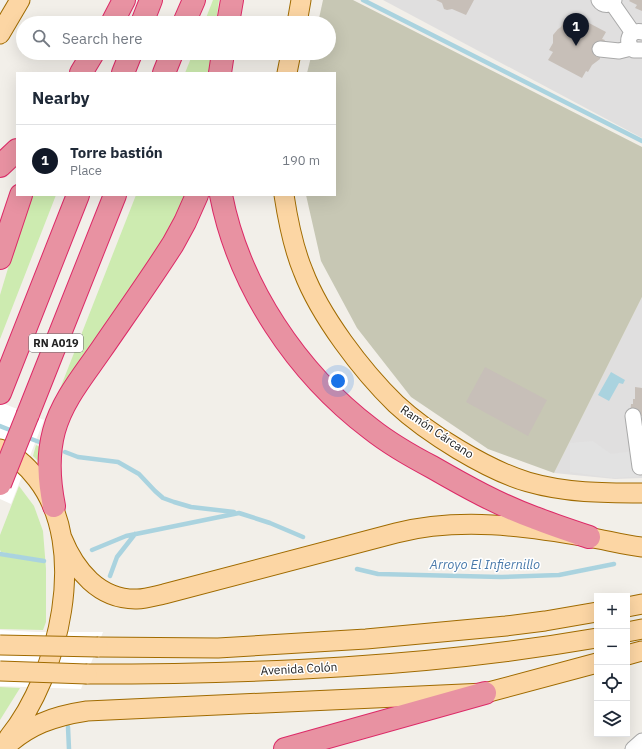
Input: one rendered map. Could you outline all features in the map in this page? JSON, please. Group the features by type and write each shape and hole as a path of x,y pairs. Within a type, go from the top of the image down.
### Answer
{"highway":[{"path":"116,16 124,0"},
{"path":"145,16 151,0"},
{"path":"187,16 194,0"},
{"path":"229,16 232,0"},
{"path":"82,72 89,60"},
{"path":"123,72 128,60"},
{"path":"164,72 169,60"},
{"path":"220,72 222,60"},
{"path":"0,166 16,151"},
{"path":"0,258 21,196"},
{"name":"RN A019","path":"0,393 78,196"},
{"name":"RN A019","path":"0,484 115,196"},
{"path":"54,506 50,484 49,461 58,417 79,381 173,244 197,196"},
{"path":"221,196 223,209 234,244 249,279 265,309 309,371 340,402 371,429 388,441 451,478 522,513 589,537"},
{"path":"285,749 316,745 485,693"}],"main road":[{"path":"0,34 20,0"},
{"path":"298,16 301,0"},
{"path":"287,72 290,60"},
{"name":"Ramón Cárcano","path":"284,196 296,252 303,272 319,306 338,335 365,369 397,404 423,425 455,447 494,468 528,482 565,490 598,493 642,492"},
{"path":"0,449 27,467 42,485 54,506 62,538 65,568 64,589 48,668 32,704 1,749"},
{"path":"62,538 72,560 79,570 98,588 107,593 137,599 164,594 396,532 423,527 466,524 495,524 589,537 641,547"},
{"path":"630,606 642,604"},
{"path":"0,645 218,648 366,639 472,630 545,621 594,613"},
{"path":"630,631 642,629"},
{"name":"Avenida Colón","path":"0,671 87,674 173,674 295,669 473,656 551,646 594,639"},
{"path":"630,654 642,651"},
{"path":"1,749 18,735 45,721 66,714 88,711 485,693 594,664"}],"street":[{"path":"600,49 619,51 638,46 608,1"},
{"path":"633,416 640,467"},
{"path":"633,749 642,741"}],"shaded area":[{"path":"323,0 353,0 642,147 642,297 554,473 488,449 411,397 357,328 321,261 306,196 336,196 336,72 307,72 310,60 336,60 336,16 320,16"},
{"path":"383,0 642,0 642,138"},
{"path":"642,297 642,478 615,479 554,473"},
{"path":"593,441 611,454 642,450 642,476 613,478 570,472 570,443"}],"green space":[{"path":"213,0 219,0 217,16 207,16"},
{"path":"190,60 211,60 209,72 185,72"},
{"path":"30,196 56,196 0,339 0,295"},
{"path":"136,196 189,196 41,464 33,456 36,445 40,447 54,404"},
{"path":"19,486 34,506 43,531 45,560 1,552 0,535"},
{"path":"0,555 46,563 46,622 43,630 0,629"},
{"path":"0,687 20,688 0,720"}],"water":[{"path":"611,372 625,380 623,384 619,383 609,401 598,395"}],"pier":[{"path":"0,402 44,420 11,504 0,499"},
{"path":"0,630 36,632 103,632 81,689 0,686"}],"building":[{"path":"436,0 474,0 466,15 452,9 444,9 442,3"},
{"path":"642,0 642,11 635,8 637,5 629,1"},
{"path":"572,14 606,32 602,39 605,40 600,49 600,59 592,65 588,72 586,71 582,78 548,60 553,52 549,50 553,43 553,35 561,27 565,19 569,21"},
{"path":"485,367 547,400 528,436 466,402"},
{"path":"635,387 642,388 642,416 630,416 631,404 633,404 633,399 635,399"}],"waterway":[{"path":"363,0 642,141"},
{"path":"0,426 15,432"},
{"path":"26,437 42,443"},
{"path":"65,452 78,457 118,462 139,474 163,498 174,502 191,507 234,512"},
{"name":"Arroyo El Infiernillo","path":"92,550 126,536 239,513 270,523 303,537"},
{"name":"Arroyo El Infiernillo","path":"110,576 117,557 135,534"},
{"name":"Arroyo El Infiernillo","path":"0,554 44,561"},
{"name":"Arroyo El Infiernillo","path":"357,569 378,574 501,577 559,575 614,564"},
{"path":"68,727 69,749"}],"place":[{"name":"Torre bastión","path":"576,46"}]}
